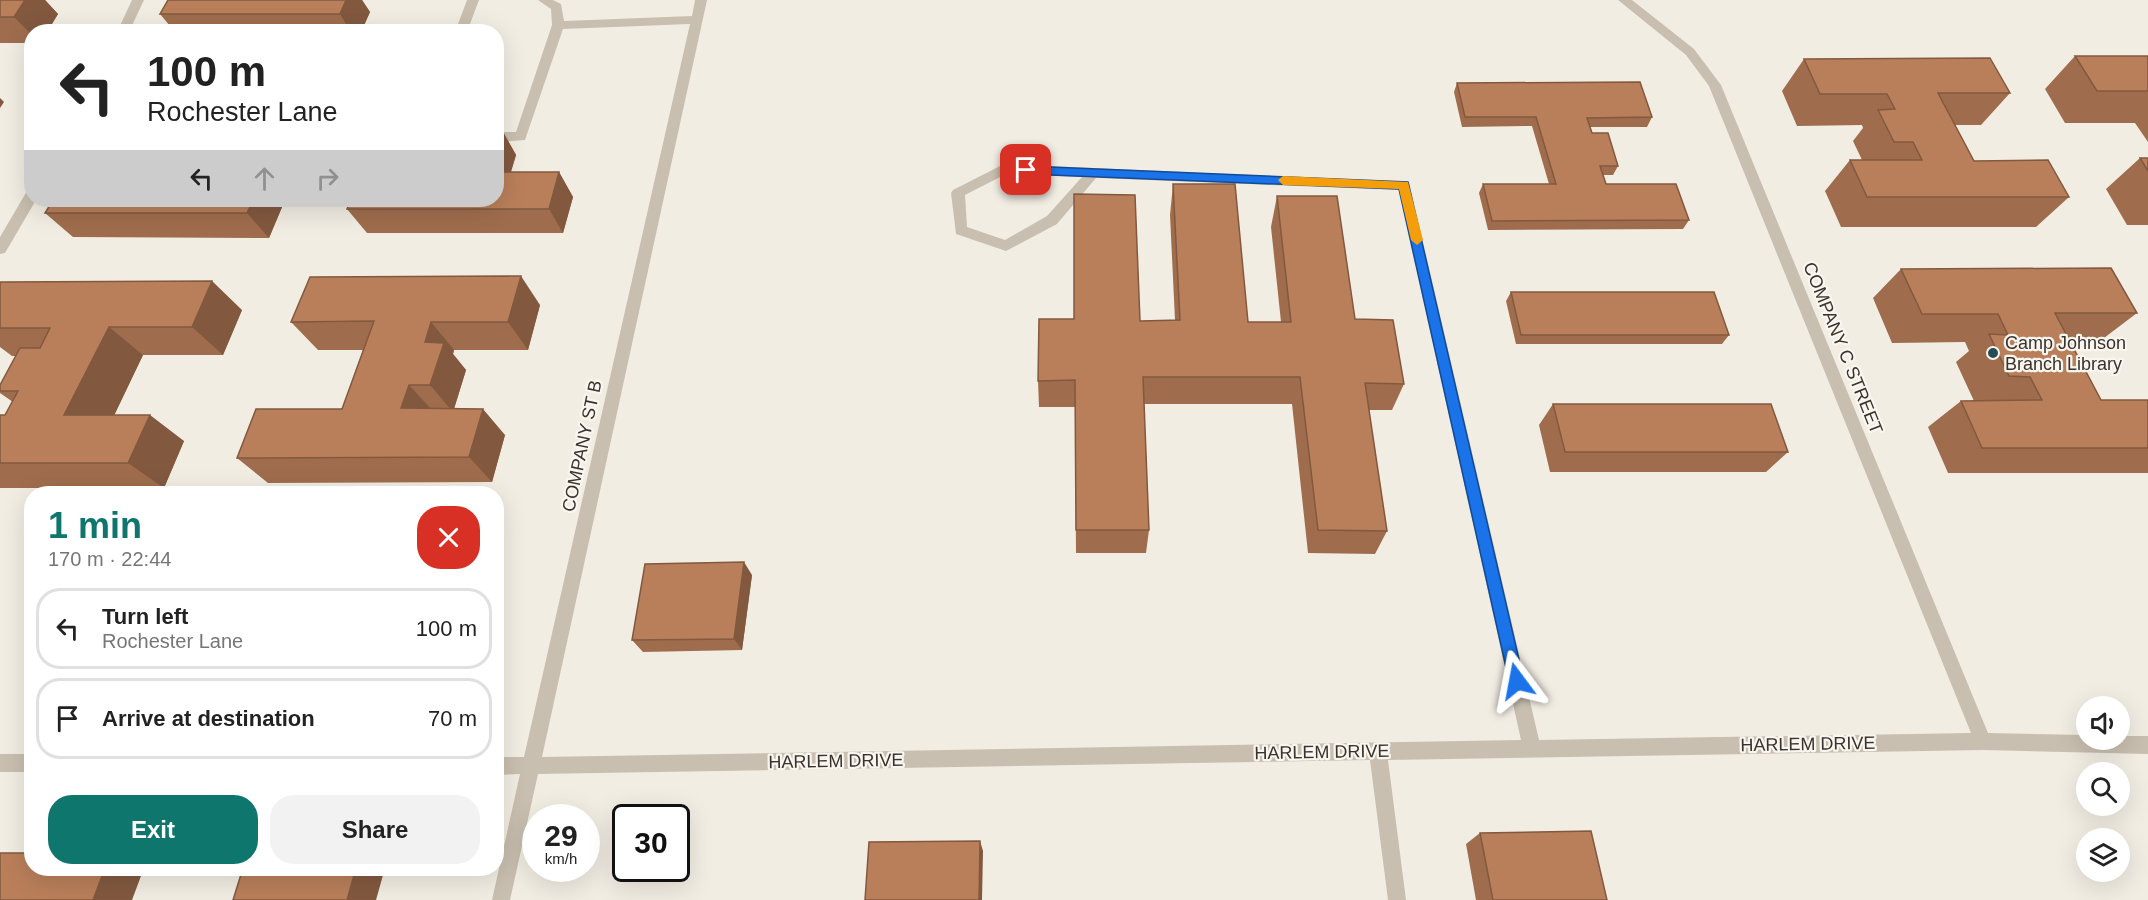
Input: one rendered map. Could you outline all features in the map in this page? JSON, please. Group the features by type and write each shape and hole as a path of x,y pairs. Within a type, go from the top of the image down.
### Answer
{"street":[{"path":"127,24 138,0"},
{"path":"464,24 473,0"},
{"path":"504,137 521,138 558,25 557,7 544,0"},
{"name":"COMPANY ST B","path":"501,900 701,0"},
{"name":"COMPANY C STREET","path":"1624,0 1690,52 1715,85 1983,741"},
{"path":"558,25 696,20"},
{"path":"1092,174 1052,220 1006,246 961,230 958,193 1004,169 1404,185 1532,749"},
{"path":"0,249 25,207"},
{"name":"HARLEM DRIVE","path":"504,766 1983,741 2148,745"},
{"path":"1378,752 1396,900"},
{"path":"0,763 24,763"}],"building":[{"path":"0,0 25,0 14,17 0,17"},
{"path":"168,0 346,0 340,14 160,14"},
{"path":"2075,56 2148,56 2148,91 2097,91"},
{"path":"1990,58 2010,93 1938,93 1974,161 2048,160 2069,197 1867,197 1850,160 1922,160 1913,142 1894,142 1878,110 1895,109 1887,94 1820,94 1804,59"},
{"path":"1640,82 1652,117 1587,118 1592,133 1608,133 1618,166 1600,166 1606,184 1676,184 1689,220 1492,221 1483,184 1556,184 1536,117 1465,117 1457,83"},
{"path":"2140,158 2148,158 2148,171"},
{"path":"504,172 559,172 549,209 347,209 348,207 504,207"},
{"path":"1173,184 1235,184 1248,322 1291,322 1277,196 1337,196 1355,319 1393,320 1404,384 1365,383 1387,531 1318,530 1300,377 1143,377 1149,530 1076,530 1075,380 1038,381 1039,319 1074,319 1074,194 1135,195 1140,321 1180,320"},
{"path":"49,207 250,207 247,213 45,213"},
{"path":"2111,268 2137,313 2055,313 2101,400 2148,400 2148,448 1982,448 1961,401 2042,400 2030,377 2009,376 1989,334 2008,335 1998,314 1922,314 1901,269"},
{"path":"521,276 508,322 431,322 425,342 444,343 430,385 409,385 401,408 483,409 469,457 237,458 256,409 342,409 374,321 291,322 310,277"},
{"path":"212,281 192,327 109,327 64,415 150,415 128,463 0,463 0,415 5,415 18,391 0,391 0,385 20,348 40,348 50,328 0,328 0,282"},
{"path":"1511,292 1714,292 1729,335 1521,335"},
{"path":"1553,404 1771,404 1788,452 1565,452"},
{"path":"744,562 734,639 632,640 645,564"},
{"path":"1591,831 1607,900 1493,900 1480,833"},
{"path":"980,841 979,900 865,900 869,842"},
{"path":"0,853 24,853 24,876 102,876 93,900 0,900"},
{"path":"240,876 354,876 347,900 233,900"}],"slow traffic":[{"path":"1283,180 1404,185 1417,240"}],"place":[{"name":"Camp Johnson Branch Library","path":"1993,353"}],"route":[{"path":"1026,170 1404,185 1517,681"}]}
